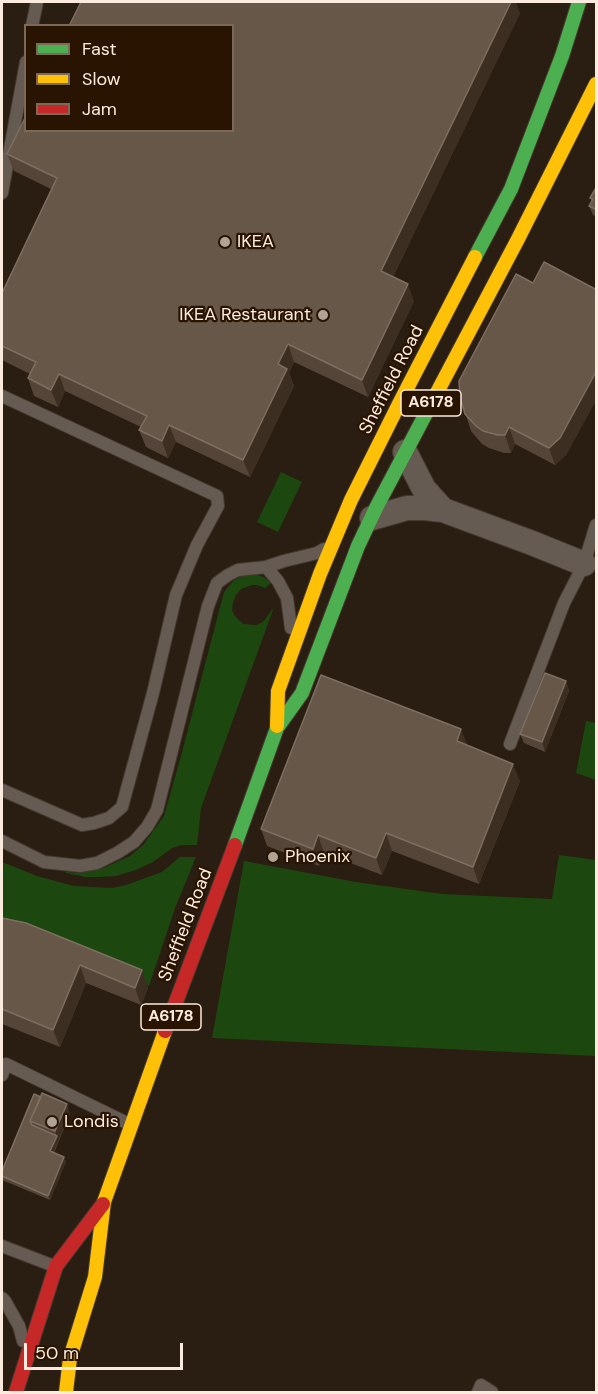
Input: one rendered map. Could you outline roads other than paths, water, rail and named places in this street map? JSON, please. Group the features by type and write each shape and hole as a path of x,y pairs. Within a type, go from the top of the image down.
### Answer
{"main road":[{"name":"Sheffield Road","path":"277,728 278,691 320,574 351,500 511,189 562,56 579,2"},
{"name":"Sheffield Road","path":"562,56 586,24"},
{"name":"Sheffield Road","path":"104,1202 277,728 302,693 358,546 597,84"},
{"name":"A6178","path":"16,1392 56,1266 104,1202"},
{"name":"A6178","path":"66,1392 70,1358 95,1277 104,1202"}],"street":[{"path":"405,452 424,489 443,510"},
{"path":"372,518 407,508 443,510 590,566"}],"lane":[{"path":"32,24 37,2"},
{"path":"2,193 24,73"},
{"path":"2,396 216,496 218,506 197,545 177,595 122,807 109,818 94,824 82,825 2,790"},
{"path":"510,744 564,603 590,566 597,525"},
{"path":"2,841 45,862 80,866 98,863 134,842 147,827 157,810 212,595 218,583 238,570 266,567 317,553 333,544"},
{"path":"266,567 278,581 287,598 294,645"},
{"path":"2,1075 6,1064 132,1125"},
{"path":"2,1246 56,1266"},
{"path":"2,1298 18,1326 27,1354"},
{"path":"478,1392 481,1385 492,1392"}],"place":[{"name":"IKEA","path":"225,242"},
{"name":"IKEA Restaurant","path":"323,315"},
{"name":"Phoenix","path":"273,857"},
{"name":"Londis","path":"52,1122"}]}
